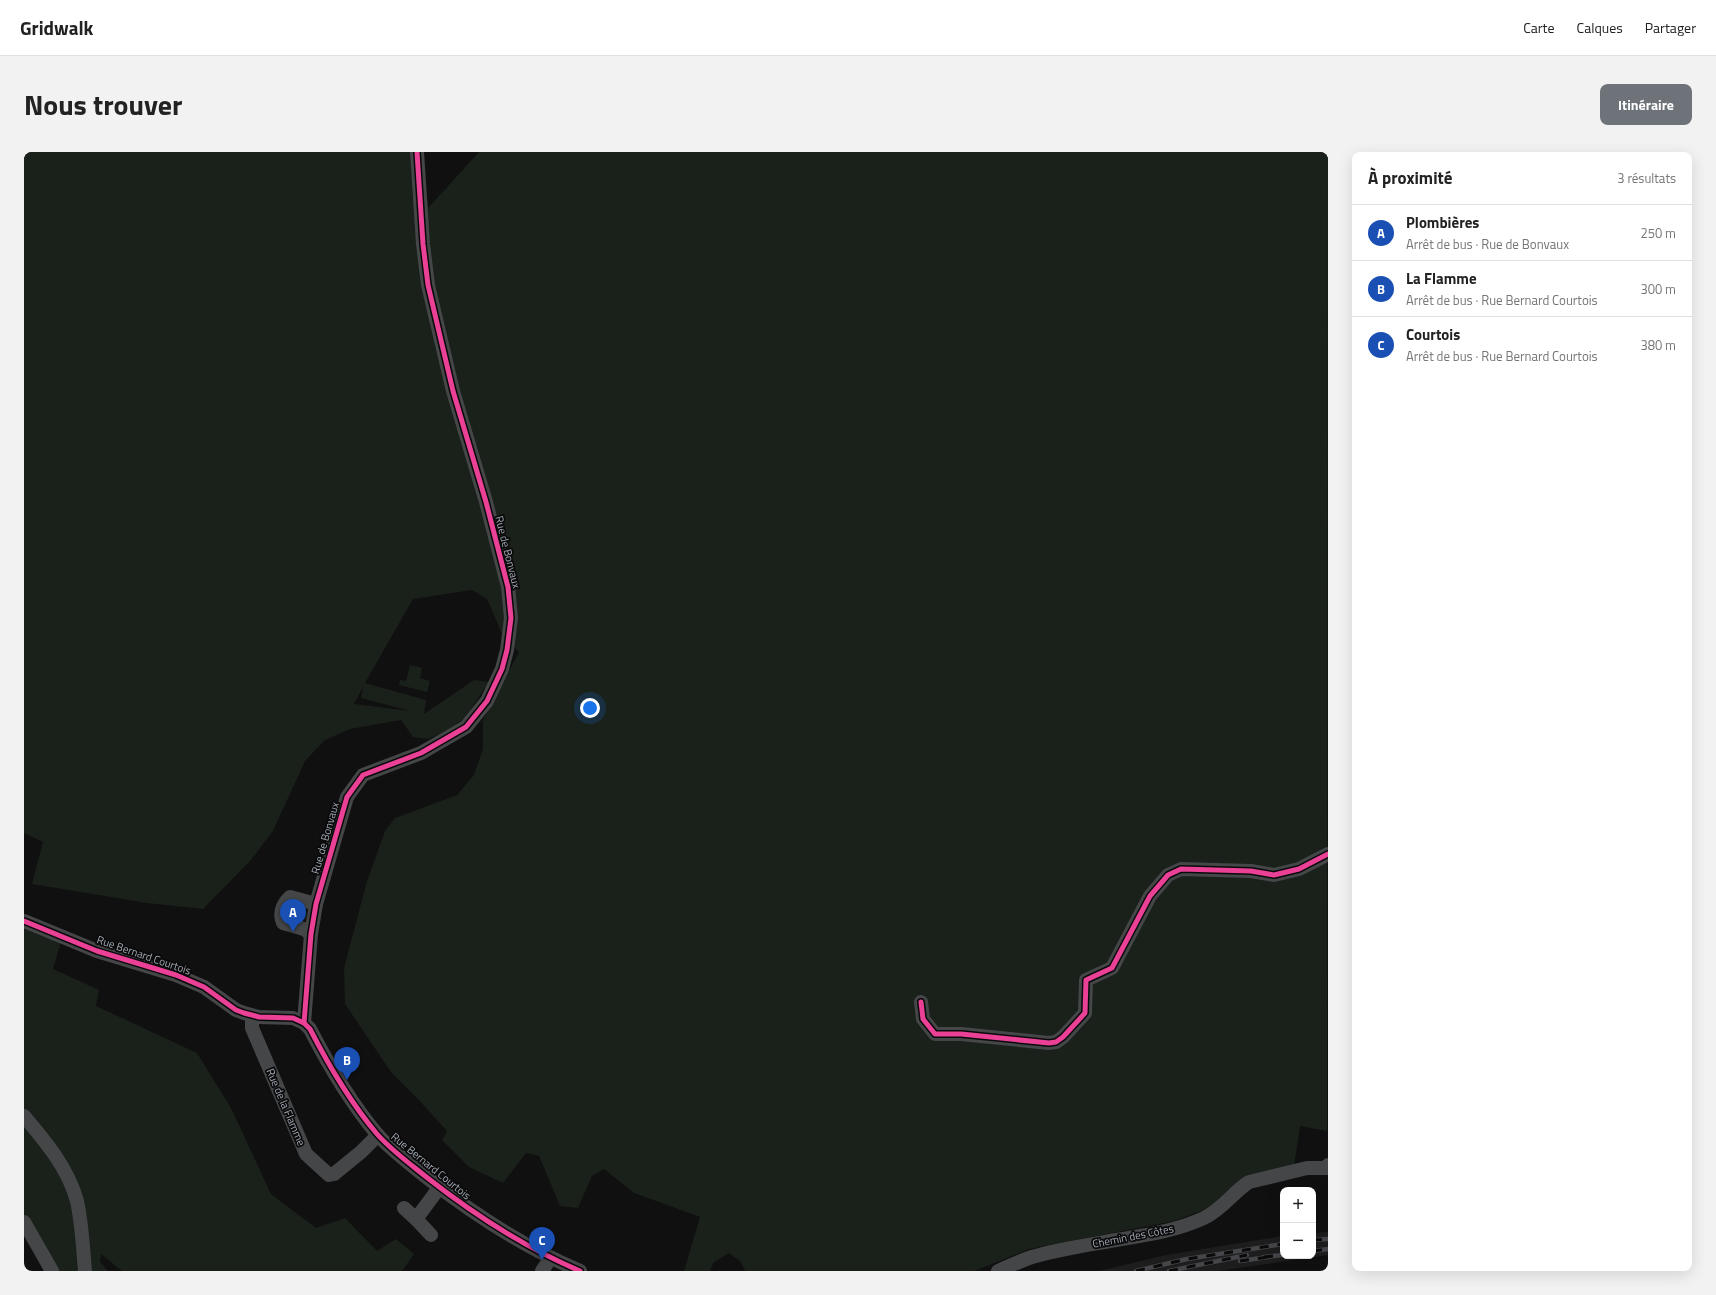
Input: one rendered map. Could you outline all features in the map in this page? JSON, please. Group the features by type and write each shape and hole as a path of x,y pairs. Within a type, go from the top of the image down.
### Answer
{"street":[{"name":"Rue de Bonvaux","path":"304,1023 311,934 316,904 347,797 363,775 421,753 466,727 487,701 502,669 507,650 511,618 508,587 486,502 453,391 428,285 423,244 417,152"},
{"path":"921,1002 922,1019 935,1034 961,1034 1049,1044 1056,1042 1063,1037 1085,1013 1086,980 1112,968 1150,896 1168,875 1181,870 1209,870 1251,871 1274,875 1299,869 1328,854"},
{"path":"311,934 304,929 283,923 280,915 284,903 290,898 316,904"},
{"name":"Rue Bernard Courtois","path":"24,921 98,951 176,975 204,987 236,1010 252,1016 293,1018 304,1023 310,1029 353,1104 378,1135 399,1155 439,1188 504,1233 550,1258 580,1271"},
{"name":"Rue de la Flamme","path":"252,1016 252,1028 306,1154 329,1175 334,1174 361,1152 378,1135"},
{"path":"24,1116 48,1144 61,1164 77,1201 85,1271"},
{"name":"Chemin des Côtes","path":"998,1271 1038,1256 1072,1248 1165,1232 1191,1224 1224,1206 1241,1187 1249,1182 1307,1168 1328,1167"},
{"path":"416,1219 439,1188"},
{"path":"404,1208 431,1235"},
{"path":"24,1222 52,1271"},
{"path":"542,1271 550,1258"}],"shaded area":[{"path":"24,152 423,152 428,208 479,152 1328,152 1327,1131 1300,1126 1294,1167 1246,1175 1211,1207 1174,1221 1029,1249 974,1271 745,1271 741,1262 729,1253 714,1262 710,1271 684,1271 700,1217 634,1193 604,1169 592,1176 578,1208 560,1206 539,1156 526,1153 503,1183 469,1167 442,1140 447,1131 391,1072 345,1004 344,968 367,881 385,831 395,818 457,795 474,775 483,749 483,720 519,652 503,636 487,599 472,590 413,599 365,683 426,700 424,714 474,680 489,682 460,725 428,739 413,737 401,720 350,729 325,740 305,761 273,831 251,860 203,909 147,903 32,884 43,842 24,833","holes":["363,687 361,698 410,711 354,704"]},
{"path":"410,665 422,668 420,678 430,681 427,692 399,685 400,680 406,681"},
{"path":"290,905 306,909 307,918 301,925 286,917"},
{"path":"24,927 61,942 53,969 99,990 96,1006 197,1053 231,1108 271,1194 316,1228 345,1218 377,1251 396,1239 414,1254 402,1271 122,1271 101,1254 100,1262 108,1271 43,1271 54,1266 24,1215"},
{"path":"1328,1232 1328,1255 1316,1257 1316,1233"},
{"path":"1280,1236 1280,1259 1300,1259 1218,1271 1099,1271 1166,1255"}],"railway":[{"path":"1316,1240 1328,1239"},
{"path":"1136,1271 1187,1259 1280,1244"},
{"path":"1316,1251 1328,1249"},
{"path":"1169,1271 1247,1255"},
{"path":"1264,1257 1280,1255"},
{"path":"1240,1261 1268,1257"}],"cycle path":[{"path":"304,1023 311,934 316,904 347,797 363,775 421,753 466,727 487,701 502,669 507,650 511,618 508,587 486,502 453,391 428,285 423,244 417,152"},
{"path":"921,1002 923,1019 935,1034 961,1034 1049,1043 1056,1042 1063,1037 1085,1013 1086,980 1112,968 1150,896 1168,875 1181,869 1251,871 1274,875 1299,869 1328,854"},
{"path":"24,921 97,951 176,975 204,987 236,1010 244,1013 259,1017 293,1018 304,1023 310,1029 332,1070 367,1122 382,1140 394,1151 462,1204 500,1229 559,1262 580,1271"}],"place":[{"name":"Plombières","path":"293,932"},
{"name":"La Flamme","path":"347,1080"},
{"name":"Courtois","path":"542,1260"}]}
